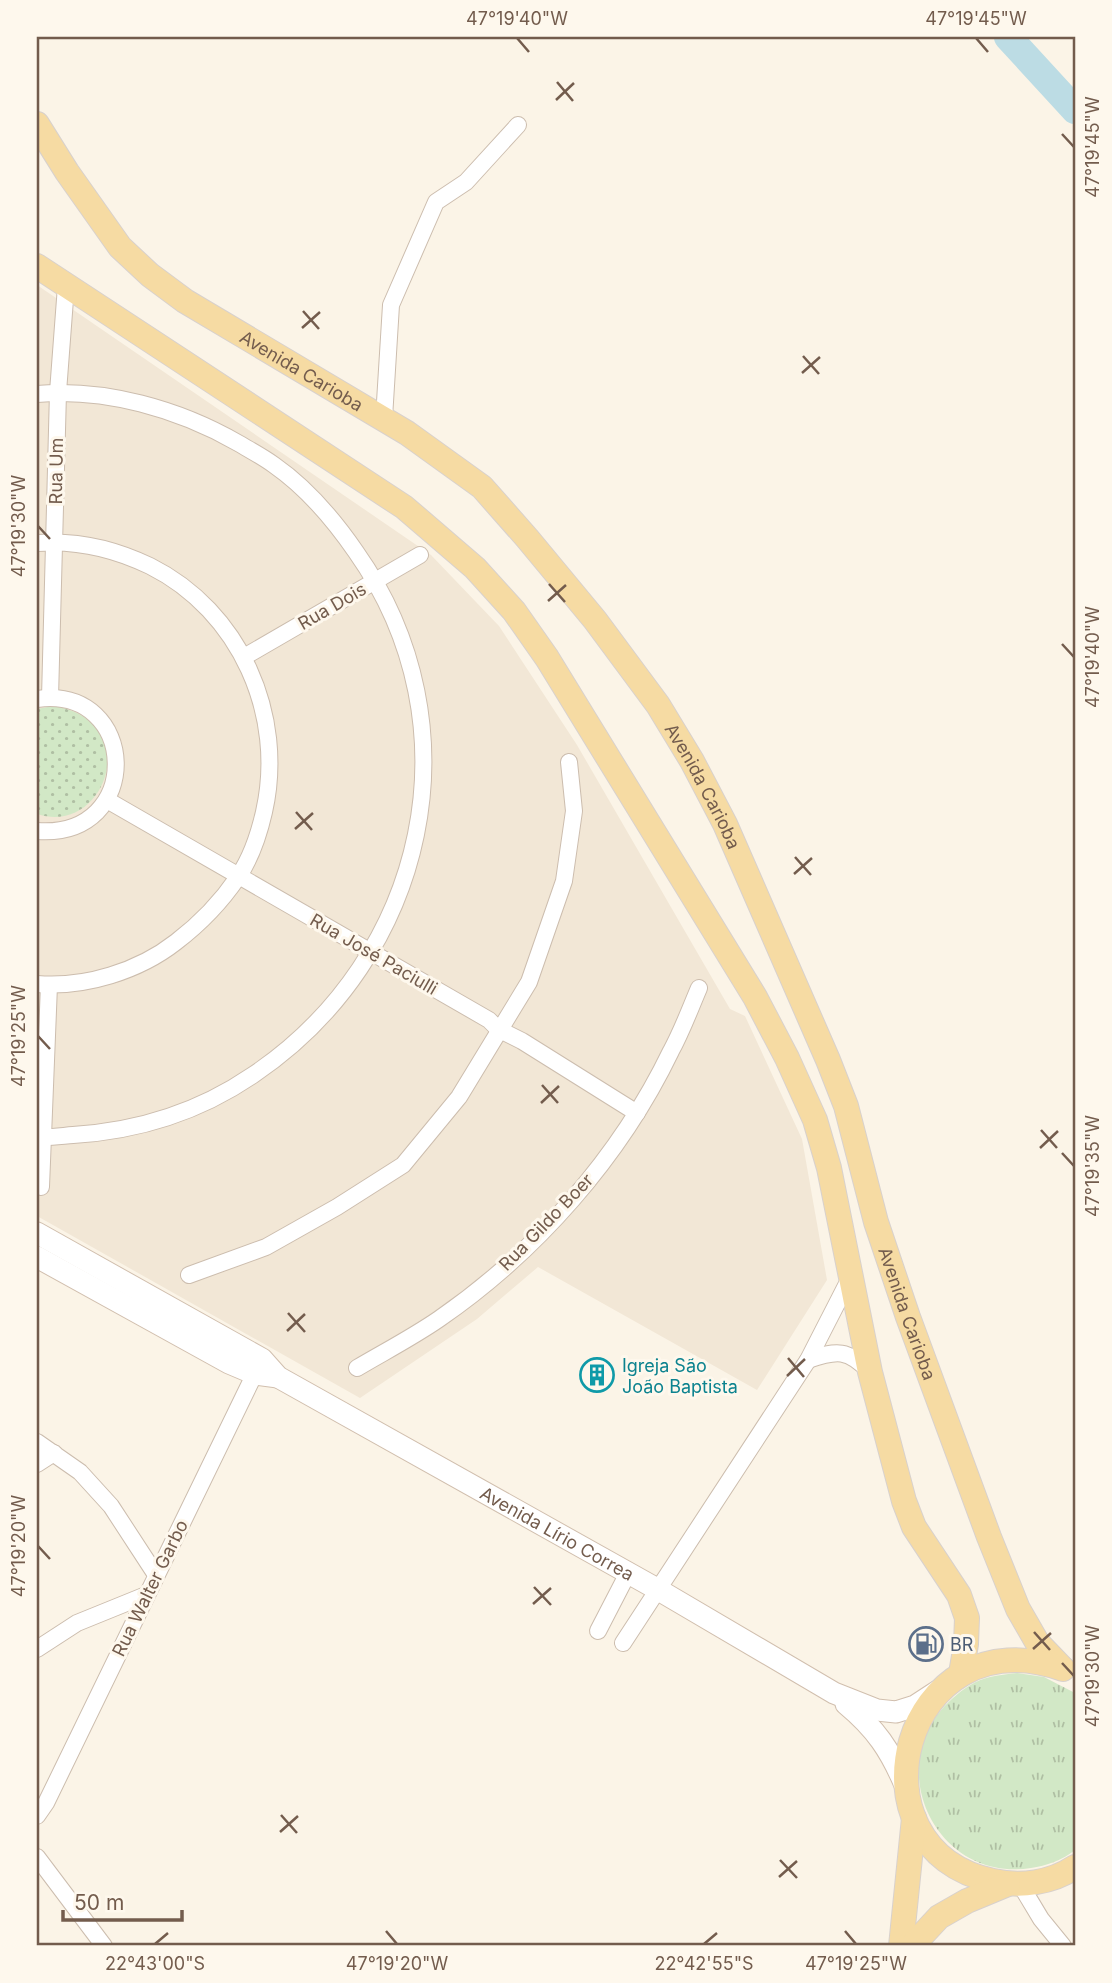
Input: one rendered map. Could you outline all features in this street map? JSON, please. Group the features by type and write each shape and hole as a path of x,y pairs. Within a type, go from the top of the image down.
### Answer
{"main road":[{"name":"Avenida Carioba","path":"37,124 120,247 150,275 186,301 384,418 482,487 595,620 658,705 692,761 725,824 828,1060 846,1106 876,1222 908,1317 1018,1609 1037,1642 1068,1672"},
{"path":"37,266 404,508 468,561 514,611 547,658 755,997 815,1120 829,1168 870,1372 904,1501 914,1527 959,1595 967,1618 961,1674"},
{"name":"Avenida Lírio Correa","path":"37,1233 258,1367 657,1589 834,1693 877,1710 896,1712 915,1706 940,1690"},
{"name":"Avenida Lírio Correa","path":"37,1256 229,1363 258,1367"},
{"path":"1014,1884 979,1878 952,1864 930,1844 914,1818 905,1785 906,1750 919,1718 940,1690 961,1674 993,1662 1016,1660 1028,1660 1068,1672"},
{"name":"Avenida Lírio Correa","path":"834,1693 880,1737 892,1755 905,1785"},
{"path":"901,1946 914,1818"},
{"path":"912,1946 939,1917 967,1901 1014,1884 1045,1881 1075,1867"}],"street":[{"path":"384,418 391,306 436,202 466,183 518,125"},
{"name":"Rua Um","path":"44,699 54,542 58,392 66,286"},
{"path":"37,394 58,392 135,401 209,426 275,466 332,518 377,581 404,640 419,703 424,768 418,833 400,896 371,954 332,1008 286,1054 231,1090 171,1117 107,1133 39,1137"},
{"path":"37,543 54,542 105,549 130,557 165,574 196,597 214,615 244,657 261,699 270,744 269,789 259,833 240,875 204,920 159,955 106,977 43,985 39,1137 41,1187"},
{"name":"Rua Dois","path":"244,657 420,555"},
{"path":"37,831 58,832 77,827 94,816 107,800 115,781 117,761 113,741 104,723 89,709 70,701 44,699"},
{"path":"189,1275 265,1247 337,1207 403,1165 459,1097 529,982 564,881 574,811 569,762"},
{"name":"Rua José Paciulli","path":"107,800 489,1020 498,1030 522,1041 637,1113"},
{"name":"Rua Gildo Boer","path":"357,1368 439,1319 514,1260 581,1190 637,1113 671,1052 699,988"},
{"path":"623,1643 808,1360 850,1278"},
{"path":"808,1360 831,1352 845,1353 859,1360 870,1372"},
{"name":"Rua Walter Garbo","path":"37,1816 46,1803 258,1367"},
{"path":"37,1442 80,1472 111,1506 156,1575"},
{"path":"37,1464 54,1453"},
{"path":"598,1631 628,1573"},
{"path":"37,1649 77,1623 146,1595"},
{"path":"37,1857 104,1946"},
{"path":"1014,1884 1063,1946"}],"shaded area":[{"path":"37,285 431,555 499,626 577,745 730,1009 745,1016 802,1139 827,1280 757,1390 538,1267 477,1319 360,1398 37,1216"}],"green space":[{"path":"53,706 82,716 99,732 107,752 106,774 97,794 82,809 61,817 37,814 37,709"},
{"path":"1017,1673 1044,1677 1075,1693 1075,1850 1060,1860 1037,1867 997,1868 967,1857 944,1838 928,1813 920,1784 920,1754 931,1724 953,1698 985,1678"}],"waterway":[{"path":"1008,37 1075,110"}],"place":[{"name":"Igreja São João Baptista","path":"597,1375"},
{"name":"BR","path":"926,1644"}]}
